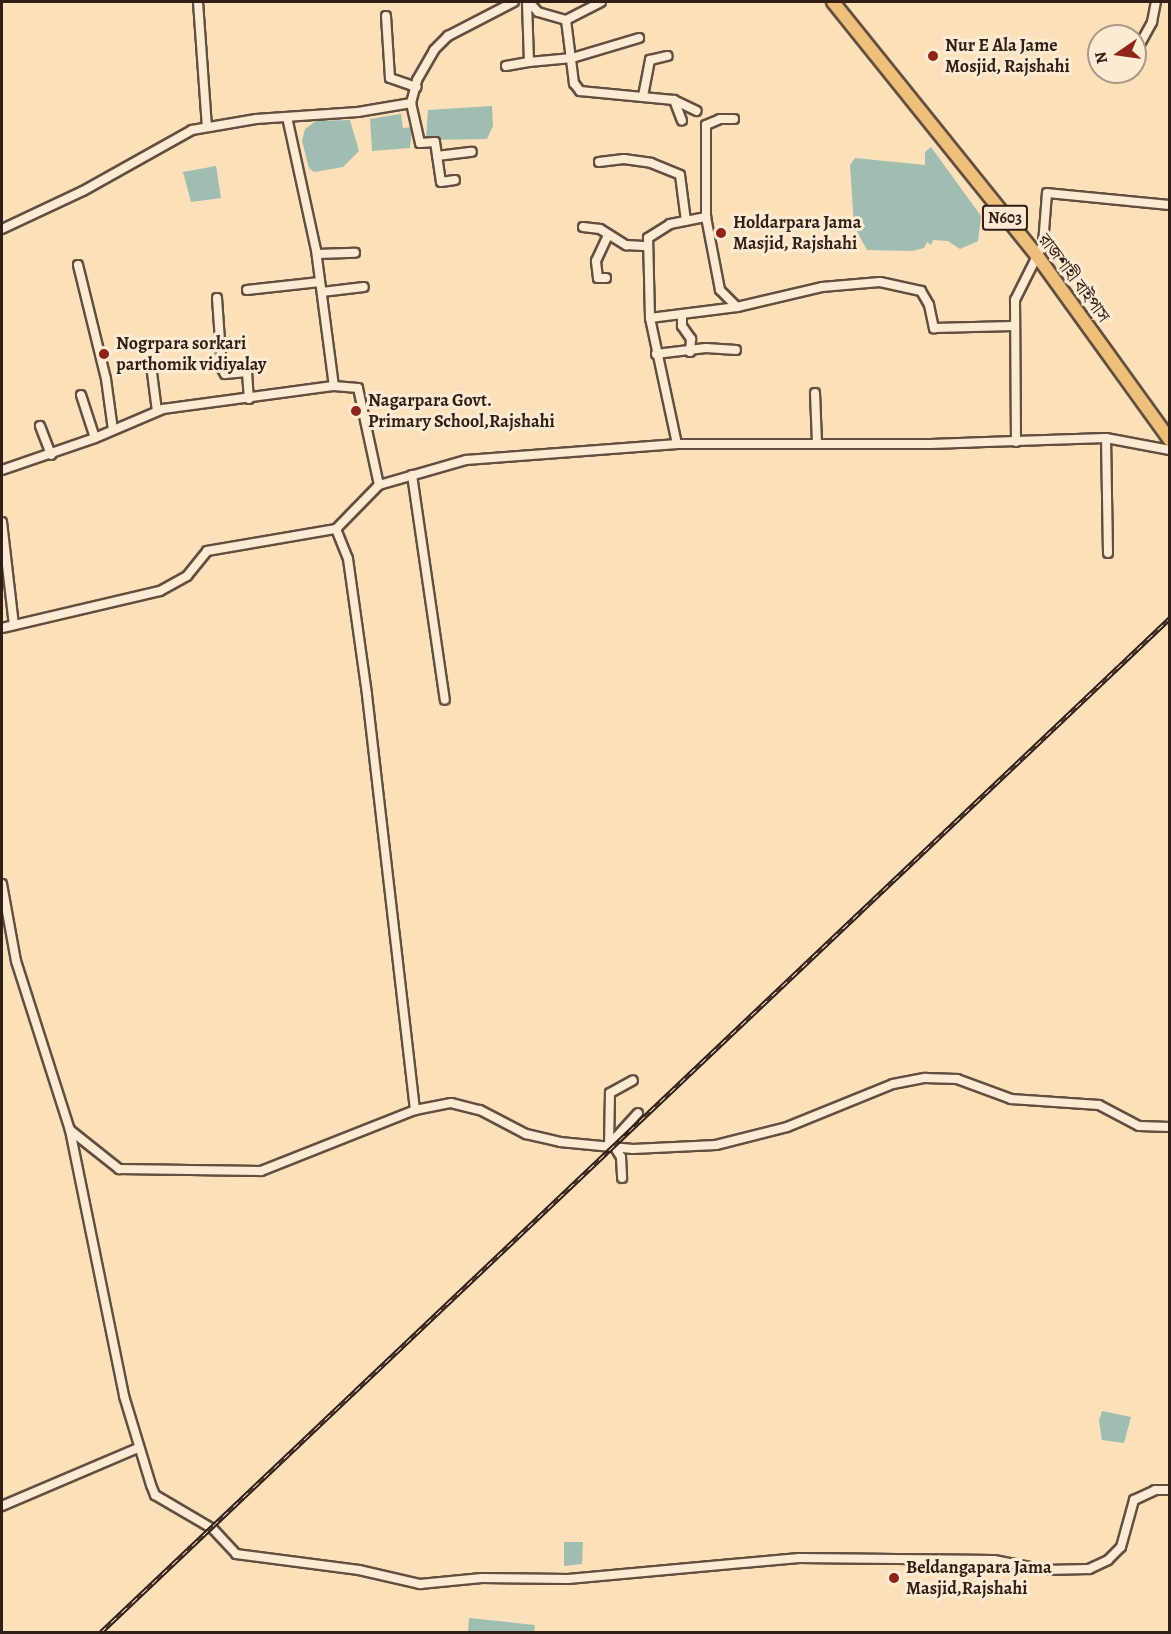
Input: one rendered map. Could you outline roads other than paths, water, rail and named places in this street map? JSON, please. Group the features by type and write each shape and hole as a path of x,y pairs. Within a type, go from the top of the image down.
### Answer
{"highway":[{"name":"রাজশাহী বাইপাস","path":"833,2 1038,258 1170,440"}],"street":[{"path":"198,2 207,127"},
{"path":"455,180 441,182 435,142 420,143 411,103 416,87 424,66 448,36 514,2"},
{"path":"528,2 538,12 566,20 602,2"},
{"path":"528,2 529,62"},
{"path":"1147,31 1152,22 1156,2"},
{"path":"387,16 390,78 416,87"},
{"path":"566,20 574,83 580,91 674,100 697,111"},
{"path":"506,66 572,58 639,38"},
{"path":"644,96 650,60 668,56"},
{"path":"674,100 682,121"},
{"path":"2,229 83,191 175,137 207,127 411,103"},
{"path":"287,117 317,254 334,386"},
{"path":"734,119 720,119 706,125 706,216 720,290 737,307"},
{"path":"437,156 472,152"},
{"path":"599,162 624,159 651,163 680,175 686,221"},
{"path":"1016,442 1013,326 1015,300 1043,244 1047,193 1170,204"},
{"path":"678,444 656,354 650,318 648,238 670,225 706,216"},
{"path":"583,227 600,229 607,237 626,245 648,246"},
{"path":"606,278 597,278 596,261 607,237"},
{"path":"317,254 355,253"},
{"path":"78,265 106,379 113,430"},
{"path":"247,290 320,282"},
{"path":"650,318 681,316 737,307 822,286 880,282 921,291 929,305 934,328 1013,326"},
{"path":"322,291 364,287"},
{"path":"217,298 222,369 225,374 247,372 249,399"},
{"path":"681,316 682,326 691,339 690,352"},
{"path":"656,354 690,352 706,348 736,350"},
{"path":"151,364 157,411"},
{"path":"2,470 51,455 157,411 334,386 358,388 379,484"},
{"path":"815,393 817,443"},
{"path":"81,395 95,438"},
{"path":"40,426 51,455"},
{"path":"1106,438 1108,553"},
{"path":"2,628 160,591 187,576 207,551 336,529 379,484 466,460 678,444 1016,442 1106,438 1170,450"},
{"path":"412,475 445,700"},
{"path":"2,522 14,625"},
{"path":"336,529 348,559 365,684 415,1110"},
{"path":"2,884 16,961 70,1130 138,1448 156,1495 220,1535 236,1554 359,1570 420,1584 482,1578 568,1579 799,1558 994,1560 1045,1570 1089,1569 1108,1560 1121,1547 1134,1500 1155,1490 1170,1490"},
{"path":"70,1130 122,1170 243,1174 278,1167 415,1110 451,1103 480,1110 526,1134 561,1142 633,1149 716,1145 788,1127 893,1084 925,1077 957,1079 1011,1099 1099,1105 1139,1126 1170,1127"},
{"path":"622,1178 621,1157 611,1146 610,1093 633,1080"},
{"path":"611,1146 638,1113"},
{"path":"2,1506 138,1448"}],"railway":[{"path":"101,1632 1170,618"}],"place":[{"name":"Nur E Ala Jame Mosjid, Rajshahi","path":"933,56"},
{"name":"Holdarpara Jama Masjid, Rajshahi","path":"721,233"},
{"name":"Nogrpara sorkari parthomik vidiyalay","path":"104,354"},
{"name":"Nagarpara Govt. Primary School,Rajshahi","path":"356,411"},
{"name":"Beldangapara Jama Masjid,Rajshahi","path":"894,1578"}]}
